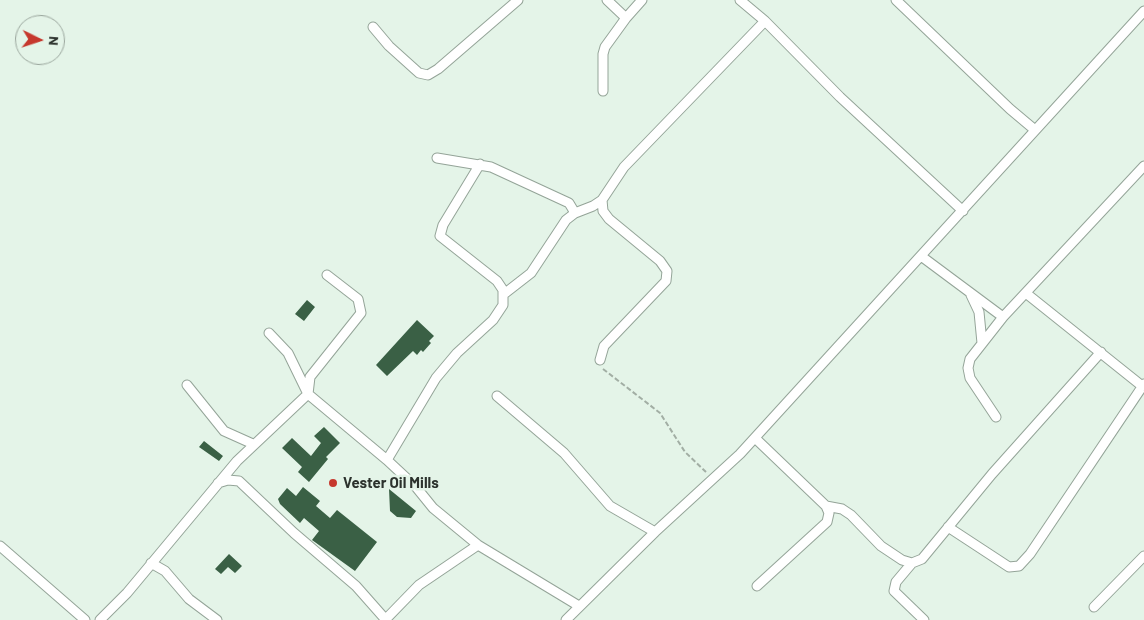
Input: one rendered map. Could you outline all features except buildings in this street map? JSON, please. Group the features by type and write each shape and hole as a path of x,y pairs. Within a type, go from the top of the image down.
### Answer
{"street":[{"path":"373,27 389,46 420,73 428,75 438,69 518,0"},
{"path":"607,0 626,18"},
{"path":"603,91 603,54 606,47 626,18 642,0"},
{"path":"740,0 764,21 840,97 963,210"},
{"path":"896,0 1010,109 1035,130"},
{"path":"566,620 655,532 715,478 755,438 1144,11"},
{"path":"504,294 531,273 559,228 575,213 593,206 602,200 624,166 764,21"},
{"path":"437,158 491,166 569,203 575,213"},
{"path":"386,460 436,378 458,353 493,320 502,305 504,294 501,286 487,272 461,254 440,236 443,225 480,164"},
{"path":"996,417 968,372 970,359 1003,317 1144,166"},
{"path":"600,360 604,346 666,281 667,272 660,261 609,219 603,211 602,200"},
{"path":"921,256 1003,317"},
{"path":"100,620 128,593 218,483 253,444 308,394 310,377 361,313 358,299 327,275"},
{"path":"948,527 1009,567 1019,566 1030,554 1143,385 1026,294"},
{"path":"971,295 979,312 982,343"},
{"path":"268,333 288,353 308,394 416,487 433,508 478,545 579,606"},
{"path":"924,620 894,591 896,582 912,563 922,559 992,474 1101,352"},
{"path":"187,385 224,431 253,444"},
{"path":"496,396 564,453 610,506 655,532"},
{"path":"755,438 826,506 829,513 827,522 757,586"},
{"path":"218,483 228,480 239,482 356,586 386,620 419,585 478,545"},
{"path":"826,506 842,509 881,546 902,560 912,563"},
{"path":"0,546 85,620"},
{"path":"1094,607 1144,556"},
{"path":"151,563 165,571 189,599 217,620"}],"path":[{"path":"600,360 602,368 660,413 685,452 715,478"}],"place":[{"name":"Vester Oil Mills","path":"333,483"}]}
